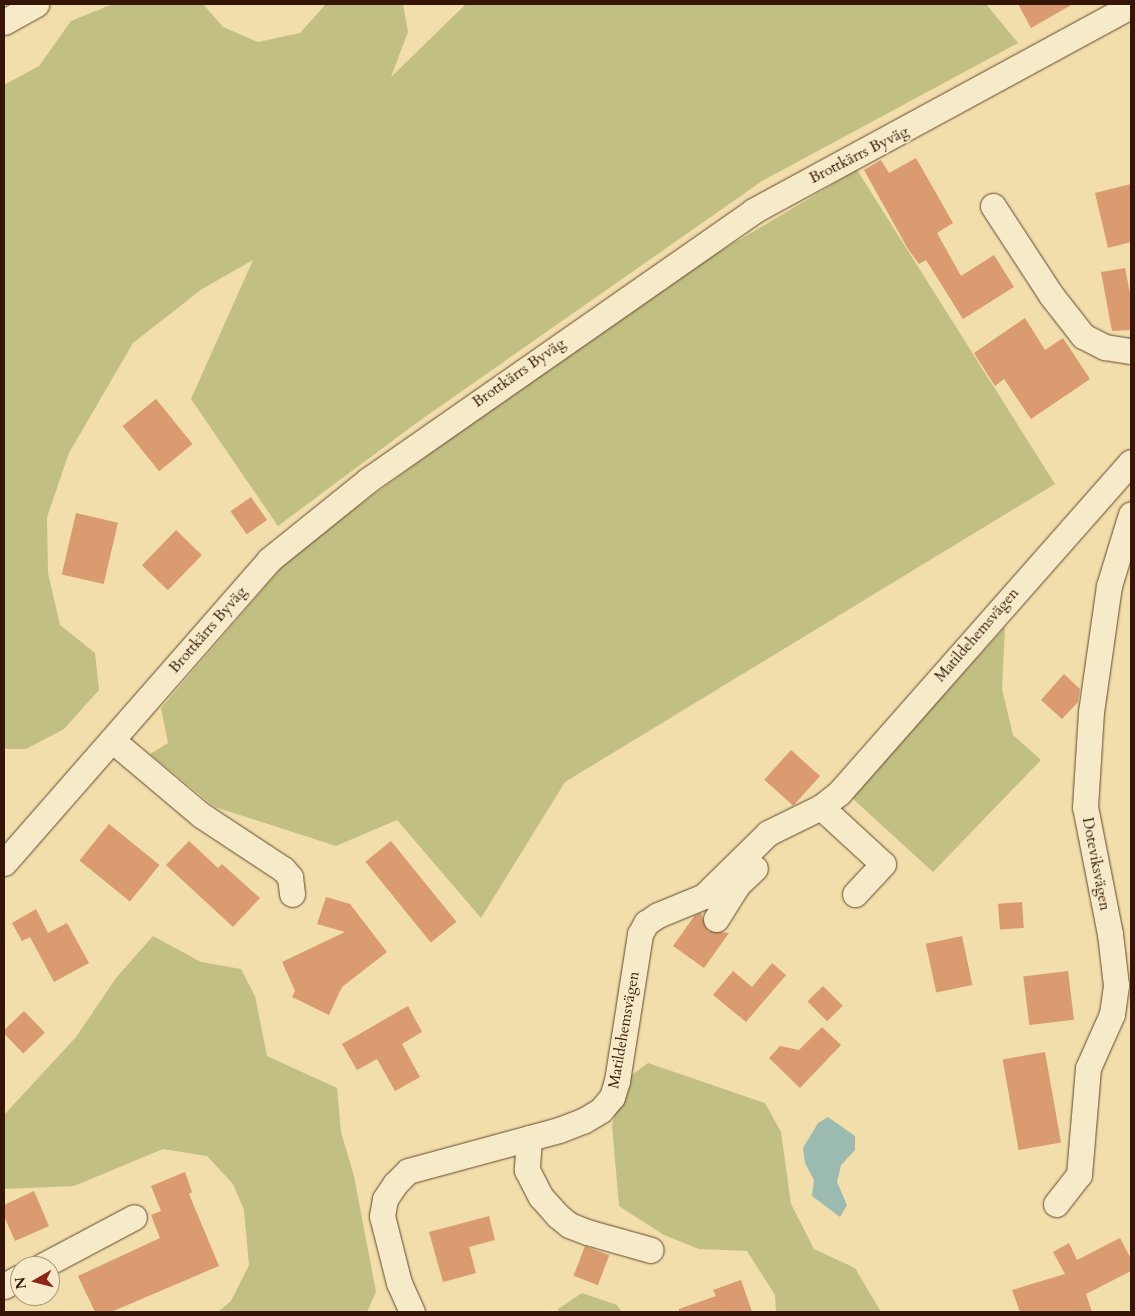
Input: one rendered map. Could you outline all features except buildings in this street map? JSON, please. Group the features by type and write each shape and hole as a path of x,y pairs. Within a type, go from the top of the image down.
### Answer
{"street":[{"path":"4,22 36,4"},
{"name":"Brottkärrs Byväg","path":"4,863 269,560 433,433 752,211 1131,6"},
{"path":"993,206 1056,303 1083,336 1105,346 1131,351"},
{"name":"Matildehemsvägen","path":"412,1312 399,1283 384,1226 384,1200 395,1184 408,1171 529,1138 583,1121 601,1110 612,1097 640,934 646,923 658,915 704,896 768,833 821,807 839,793 1131,462"},
{"name":"Doteviksvägen","path":"1056,1204 1079,1176 1088,1068 1112,1014 1116,985 1110,934 1085,807 1092,712 1109,586 1131,514"},
{"path":"112,740 201,815 283,869 290,877 292,894"},
{"path":"821,807 883,864 855,894"},
{"path":"716,919 738,884 791,833 792,822"},
{"path":"529,1138 527,1170 542,1197 558,1216 578,1229 651,1250"},
{"path":"60,1256 134,1217"}],"shaded area":[{"path":"113,4 203,4 223,27 258,42 300,33 326,4 403,4 408,32 391,77 466,4 986,4 1018,43 762,181 415,424 278,526 191,399 253,260 202,289 133,343 69,453 47,517 48,573 60,625 95,653 99,690 64,729 26,749 4,749 4,85 39,66 71,21"},
{"path":"857,170 1055,484 565,782 481,918 397,820 336,846 215,807 150,754 168,743 161,708 294,553 645,296"},
{"path":"1005,627 1002,689 1013,735 1041,760 933,872 851,797"},
{"path":"153,936 201,962 241,969 255,996 267,1056 337,1088 341,1132 354,1176 376,1292 367,1312 218,1312 231,1301 249,1265 244,1210 233,1184 207,1156 163,1149 74,1186 4,1189 4,1115 76,1037 116,978"},
{"path":"648,1063 765,1103 781,1132 791,1204 814,1249 855,1268 881,1312 776,1312 775,1295 747,1251 699,1249 664,1235 619,1206 612,1125 625,1080"},
{"path":"582,1293 617,1305 622,1312 559,1312 558,1309"}],"water":[{"path":"828,1117 855,1136 855,1150 841,1165 837,1182 847,1205 840,1217 812,1196 814,1180 805,1163 803,1148 818,1123"}]}
